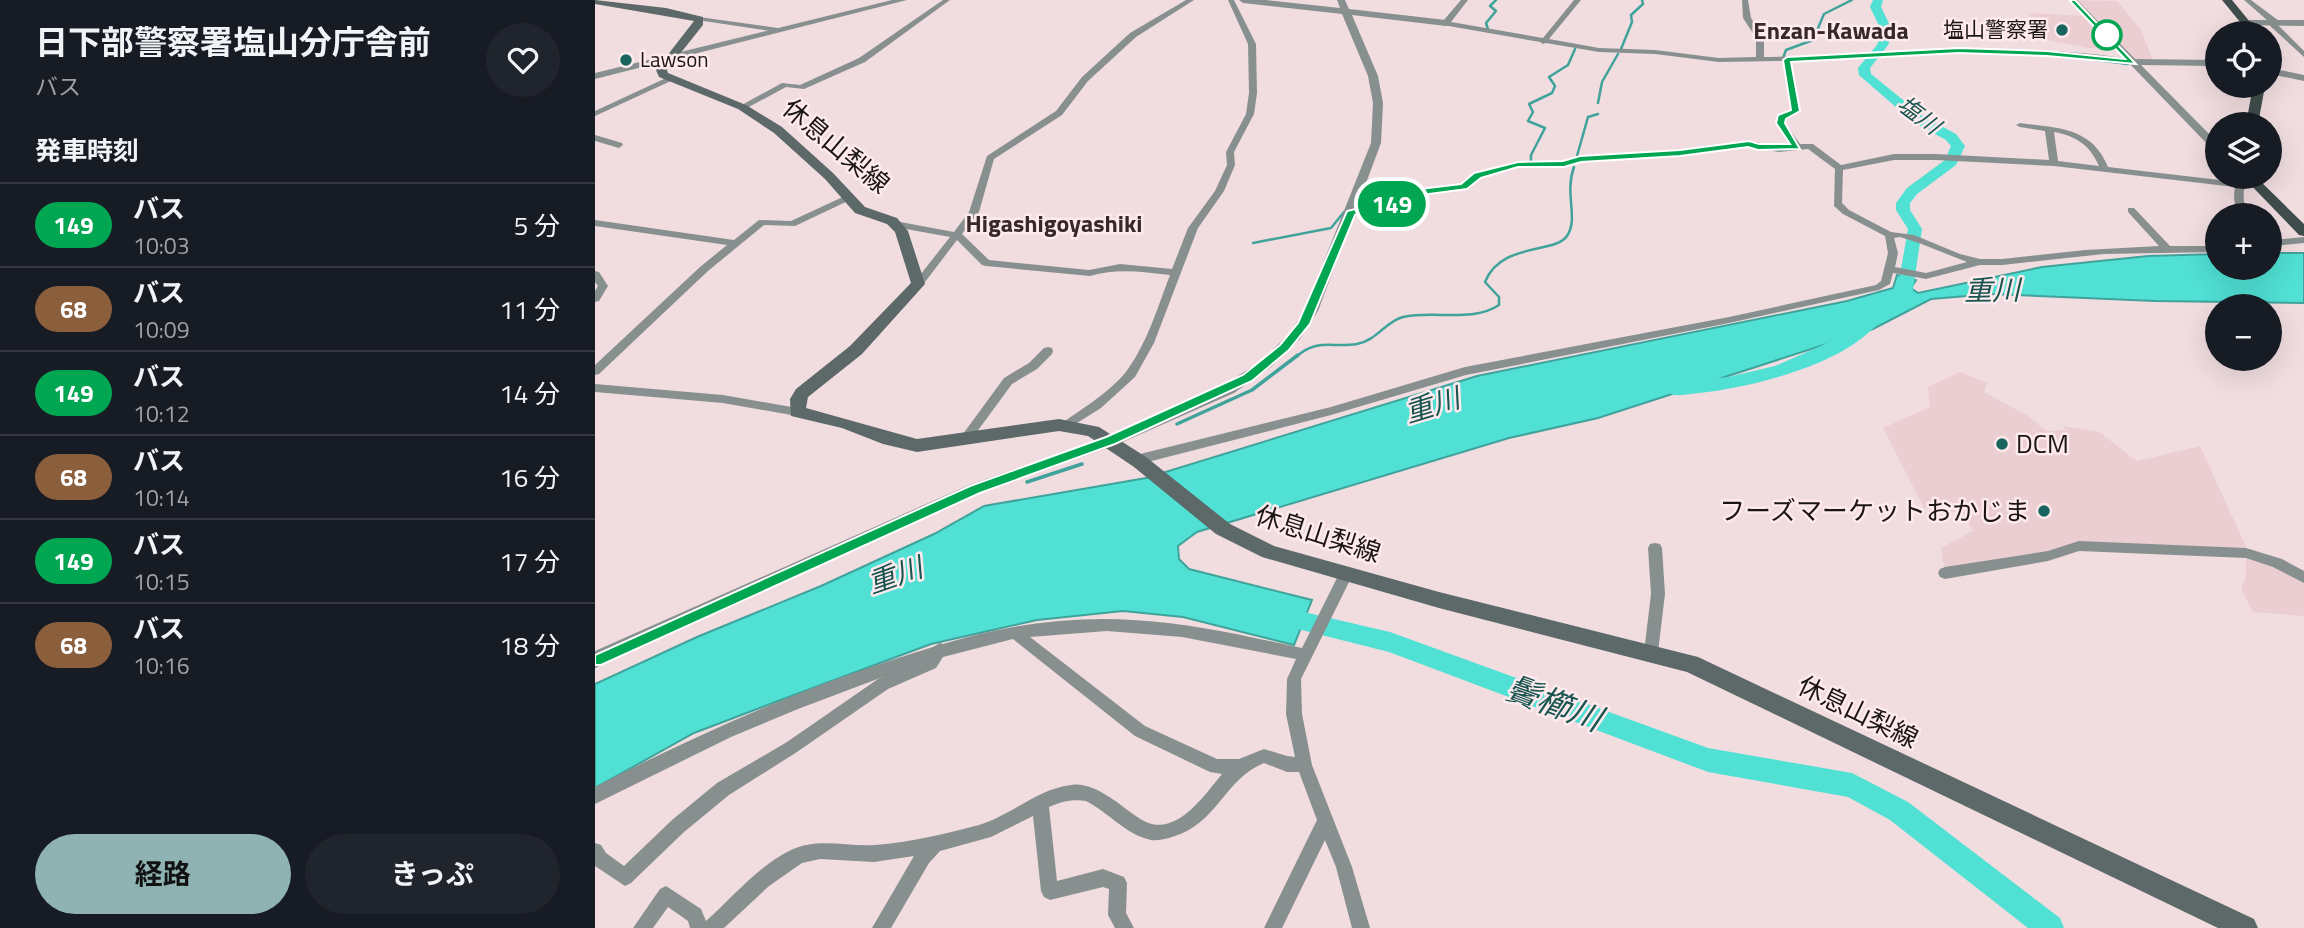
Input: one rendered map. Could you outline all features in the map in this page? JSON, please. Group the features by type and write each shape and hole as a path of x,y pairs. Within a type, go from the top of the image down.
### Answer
{"main road":[{"path":"2227,0 2245,21"},
{"path":"597,3 699,19 698,25 661,70 669,80"},
{"name":"休息山梨線","path":"669,80 742,107 778,130 829,176 847,198 866,213 895,224 901,230 918,284"},
{"path":"2254,189 2304,232"},
{"path":"797,412 802,393 856,350 918,284"},
{"name":"休息山梨線","path":"797,412 849,424 909,446 964,441 1069,424 1093,431 1138,461 1223,529 1269,552 1691,664 2245,928"}],"street":[{"path":"595,76 903,0"},
{"path":"742,107 785,85 801,87 862,60 947,0"},
{"path":"918,284 974,212 990,158 1059,113 1085,79 1133,35 1191,0"},
{"path":"1069,424 1097,405 1131,373 1149,343 1193,228 1231,165 1230,152 1234,140 1253,106 1252,44 1231,0"},
{"path":"1243,0 1446,23 1545,41 1719,60 1787,60 1959,51 2047,53 2133,62 2205,63"},
{"path":"595,660 975,489 1111,441 1229,389 1248,378 1284,347 1311,311 1373,154 1379,116 1373,76 1341,0"},
{"path":"1446,23 1465,0"},
{"path":"1545,41 1579,0"},
{"path":"1745,0 1747,18 1760,38 1760,59"},
{"path":"2073,0 2205,136"},
{"path":"2247,0 2272,21"},
{"path":"699,19 778,30"},
{"path":"2282,22 2304,23"},
{"path":"2282,32 2304,55"},
{"path":"1787,60 1796,111 1781,117 1781,123 1797,147"},
{"path":"2282,73 2304,78"},
{"path":"595,114 669,80"},
{"path":"2020,125 2073,135 2097,150 2105,170"},
{"path":"2049,131 2054,163"},
{"path":"595,138 619,145"},
{"path":"1351,213 1400,201 1411,193 1464,186 1478,176 1518,164 1564,164 1580,159 1680,153 1749,144 1768,148 1810,146 1839,168 1894,157 1936,158 2054,163 2105,170 2205,177"},
{"path":"1839,168 1839,207 1893,235 1922,241 1942,252 1979,262"},
{"path":"595,371 733,243 762,222 792,224 847,198"},
{"path":"2131,210 2166,248"},
{"path":"595,223 733,243"},
{"path":"895,224 957,235 986,263 1090,273 1100,268 1175,272"},
{"path":"1138,461 1331,411 1465,371 1853,294 1886,282 1893,253 1893,235"},
{"path":"2282,241 2304,240"},
{"path":"1888,269 1926,276 1979,262 2166,248 2205,249"},
{"path":"595,274 603,286 595,299"},
{"path":"964,441 1008,381 1033,366 1048,351"},
{"path":"595,388 723,399 797,412"},
{"path":"1945,573 2048,556 2079,546 2246,553 2277,563 2304,577"},
{"path":"1651,652 1658,593 1655,548"},
{"path":"1346,574 1294,679 1294,714 1304,765 1326,820 1360,928"},
{"path":"595,796 665,759 752,719 940,649 985,636 1107,625 1164,627 1305,655"},
{"path":"1015,633 1140,731 1216,767 1241,766 1264,756 1287,764 1304,765"},
{"path":"595,851 600,859 625,877 678,826 723,789 792,747 883,684 931,663 940,649"},
{"path":"711,928 796,857 819,849 857,854 937,842 1000,827 1040,803 1066,794 1089,794 1134,823 1156,833 1186,826 1211,803 1241,766"},
{"path":"1040,803 1051,891 1103,878 1118,883 1117,915 1125,928"},
{"path":"1273,928 1326,820"},
{"path":"881,928 923,857 937,842"},
{"path":"642,928 666,895 695,915 699,928"}],"shaded area":[{"path":"2072,0 2117,1 2141,30 2154,63 2133,62 2120,49 2089,48 2042,39 2028,13 2087,16"},
{"path":"1960,372 1987,383 1984,392 2028,416 2046,431 2066,430 2063,426 2099,432 2137,461 2200,446 2247,549 2304,571 2304,616 2253,612 2241,589 2246,577 2246,553 2079,546 1945,573 1941,548 1973,531 1963,513 1924,508 1883,428 1930,407 1928,387"}],"water":[{"path":"2282,253 2304,253 2304,303 2282,303 2282,294 2205,294 2205,302 1991,294 1931,299 1873,329 1598,418 1509,438 1197,532 1178,546 1179,559 1189,569 1312,600 1294,645 1183,617 1123,611 1037,620 931,644 694,733 595,788 595,684 697,637 821,586 934,534 984,506 1146,478 1477,376 1847,301 1893,288 1897,275 1916,280 1911,288 1918,293 2042,267 2148,256 2205,254 2205,280 2282,280"}],"waterway":[{"path":"1488,29 1486,23 1496,11 1490,6 1496,0"},
{"path":"1621,49 1632,22 1631,15 1643,4 1642,0"},
{"path":"1783,58 1786,50 1813,40 1824,14 1852,0"},
{"name":"塩川","path":"1878,0 1875,7 1886,25 1886,39 1864,68 1865,75 1918,119 1951,137 1958,146 1951,162 1912,191 1903,203 1903,210 1915,229 1903,303"},
{"path":"1528,163 1531,163 1531,155 1545,128 1528,121 1533,112 1529,104 1552,93 1555,86 1549,77 1568,65 1575,49"},
{"path":"1598,103 1602,82 1618,54"},
{"path":"2080,58 2128,64"},
{"path":"1577,156 1588,117 1598,114"},
{"path":"1296,357 1318,346 1364,342 1391,322 1403,317 1465,315 1499,305 1499,297 1485,282 1493,269 1503,260 1561,242 1567,236 1572,221 1570,187 1574,167"},
{"path":"1399,199 1403,193 1412,191"},
{"path":"1253,243 1331,228 1344,212"},
{"name":"重川","path":"1673,389 1728,383 1781,370 1830,349 1874,318"},
{"path":"1177,424 1252,390 1298,355"},
{"path":"1027,482 1082,464"},
{"name":"鬢櫛川","path":"1278,615 1390,642 1708,760 1852,785 1899,811 2050,928"}],"bus line":[{"name":"149","path":"595,660 975,489 1111,441 1248,378 1284,347 1304,324 1351,213 1400,201 1411,193 1464,186 1478,176 1518,164 1564,164 1580,159 1680,153 1749,144 1779,149 1797,147 1785,133 1781,123 1781,117 1796,111 1787,60 1959,51 1979,54 2047,53 2133,62 2073,0"}],"place":[{"name":"塩山警察署","path":"2062,30"},
{"name":"Lawson","path":"626,60"},
{"name":"DCM","path":"2002,444"},
{"name":"フーズマーケットおかじま","path":"2044,511"}],"district":[{"name":"Enzan-Kawada","path":"1831,31"},
{"name":"Higashigoyashiki","path":"1054,224"}]}
